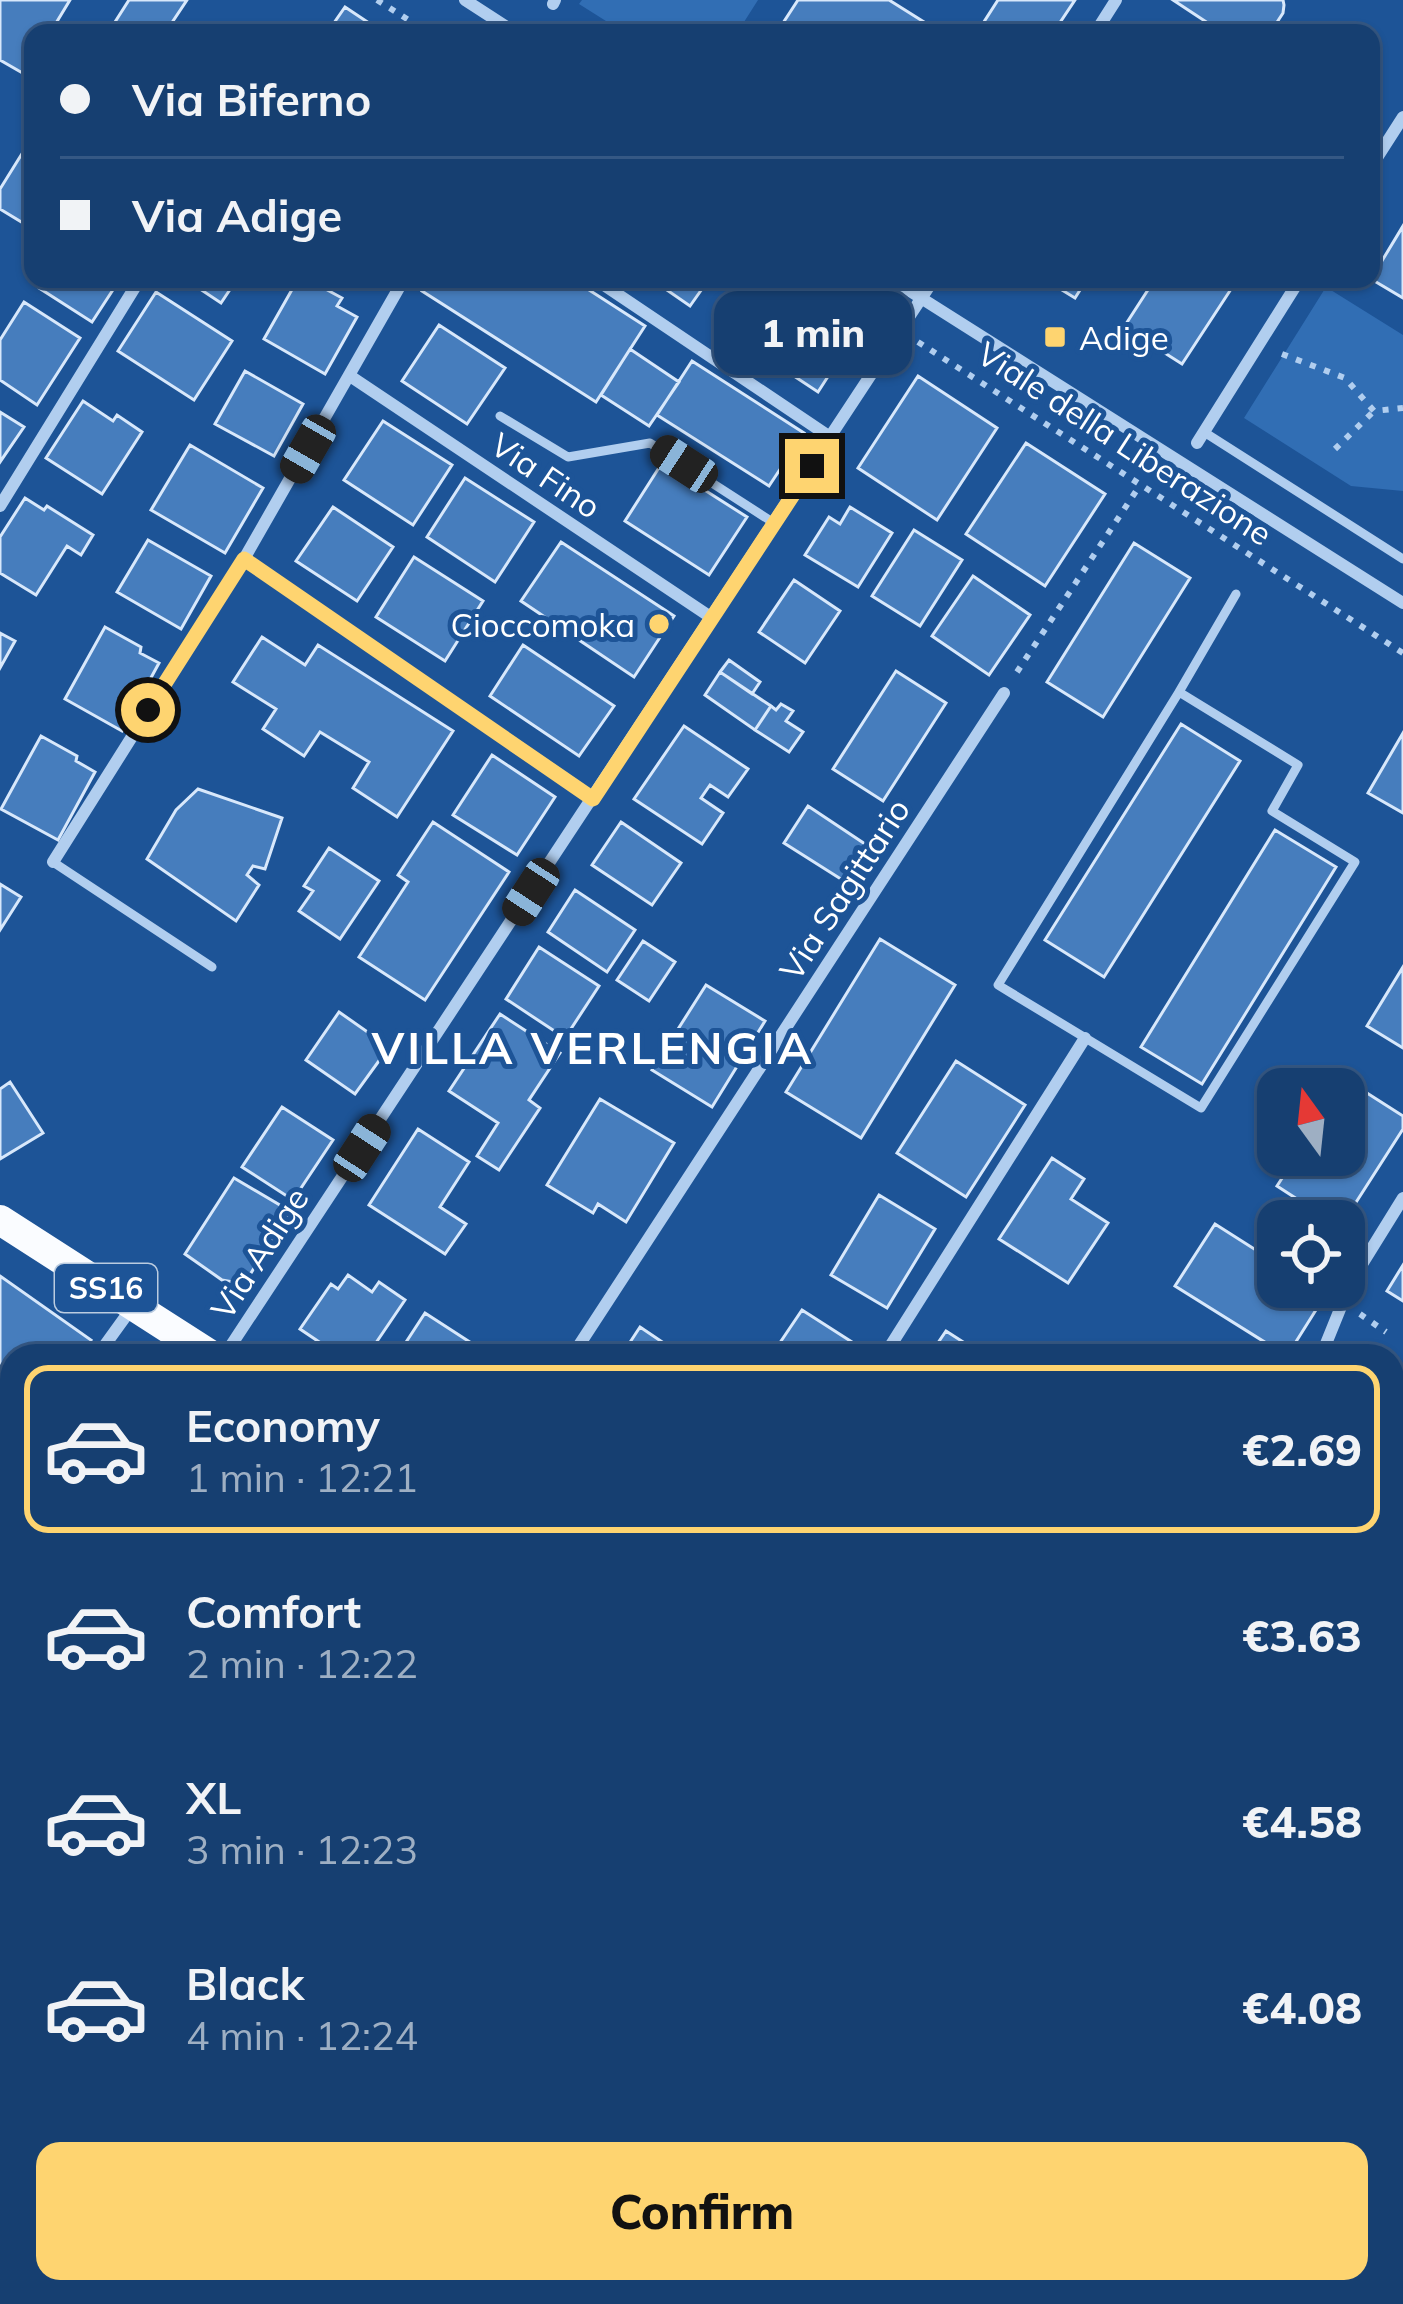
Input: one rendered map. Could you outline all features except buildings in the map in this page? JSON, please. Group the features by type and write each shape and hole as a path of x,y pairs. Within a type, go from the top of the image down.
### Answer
{"main road":[{"name":"SS16","path":"0,1220 193,1344"}],"street":[{"path":"466,0 502,24"},
{"path":"1380,153 1403,117"},
{"path":"0,506 134,288"},
{"path":"53,862 244,559 399,288"},
{"path":"608,288 830,437"},
{"name":"Viale della Liberazione","path":"904,288 1403,603"},
{"name":"Via Adige","path":"232,1344 928,288"},
{"path":"1201,438 1294,288"},
{"name":"Via Fino","path":"350,376 712,618"},
{"path":"244,559 593,799"},
{"name":"Via Sagittario","path":"580,1344 1004,693"},
{"path":"892,1344 1085,1038"},
{"path":"1326,1344 1352,1282 1403,1198"},
{"path":"106,1344 134,1306"}],"lane":[{"path":"500,416 568,457 650,443 774,524"},
{"path":"1201,438 1403,559"},
{"path":"1179,692 1298,765 1272,811 1354,862 1201,1108 998,985 1236,594"},
{"path":"53,862 212,967"}],"path":[{"path":"377,0 415,24"},
{"name":"Viale della Liberazione","path":"832,288 1403,653"},
{"path":"1261,342 1345,378 1374,411"},
{"path":"1335,449 1374,411 1403,408"},
{"path":"1004,693 1140,484"}],"shaded area":[{"path":"582,0 758,0 743,24 611,24 579,4"},
{"path":"1325,288 1403,335 1403,491 1351,486 1244,418"}],"place":[{"name":"Adige","path":"1055,337"},
{"name":"Cioccomoka","path":"659,624"}],"district":[{"name":"VILLA VERLENGIA","path":"593,1047"}],"route":[{"path":"148,710 244,559 593,799 812,466"}]}
